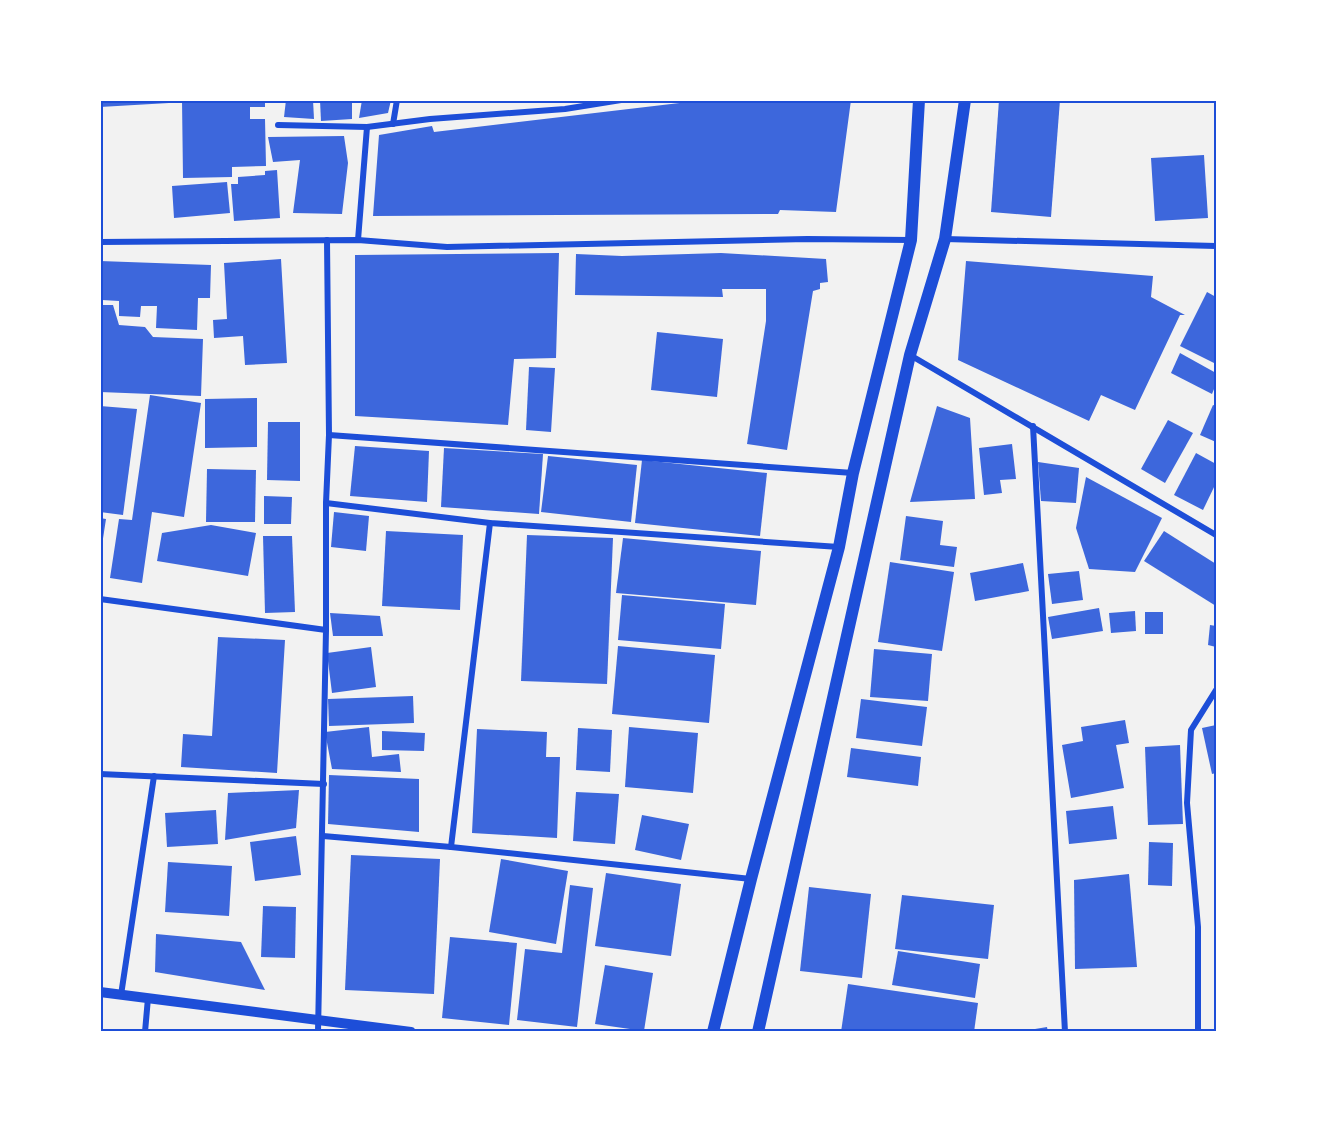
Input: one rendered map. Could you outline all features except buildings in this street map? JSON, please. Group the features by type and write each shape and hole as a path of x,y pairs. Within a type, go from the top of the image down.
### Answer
{"main road":[{"path":"713,1032 839,547 853,473 911,240 919,100"},
{"path":"758,1032 910,355 945,239 965,100"}],"street":[{"path":"393,124 397,100"},
{"path":"278,124 367,127 430,119 565,109 621,100"},
{"path":"358,240 367,127"},
{"path":"945,239 1216,246"},
{"path":"318,1032 329,435 327,240"},
{"path":"100,242 358,240 447,247 911,240"},
{"path":"910,355 1216,535"},
{"path":"1033,426 1065,1032"},
{"path":"329,435 853,473"},
{"path":"326,503 490,523 839,547"},
{"path":"451,847 490,523"},
{"path":"100,598 326,630"},
{"path":"1198,1032 1198,927 1187,804 1190,741 1191,730 1216,690"},
{"path":"100,774 324,784"},
{"path":"121,995 154,776"},
{"path":"323,836 451,847 751,879"},
{"path":"100,992 411,1032"},
{"path":"145,1032 148,998"}]}
